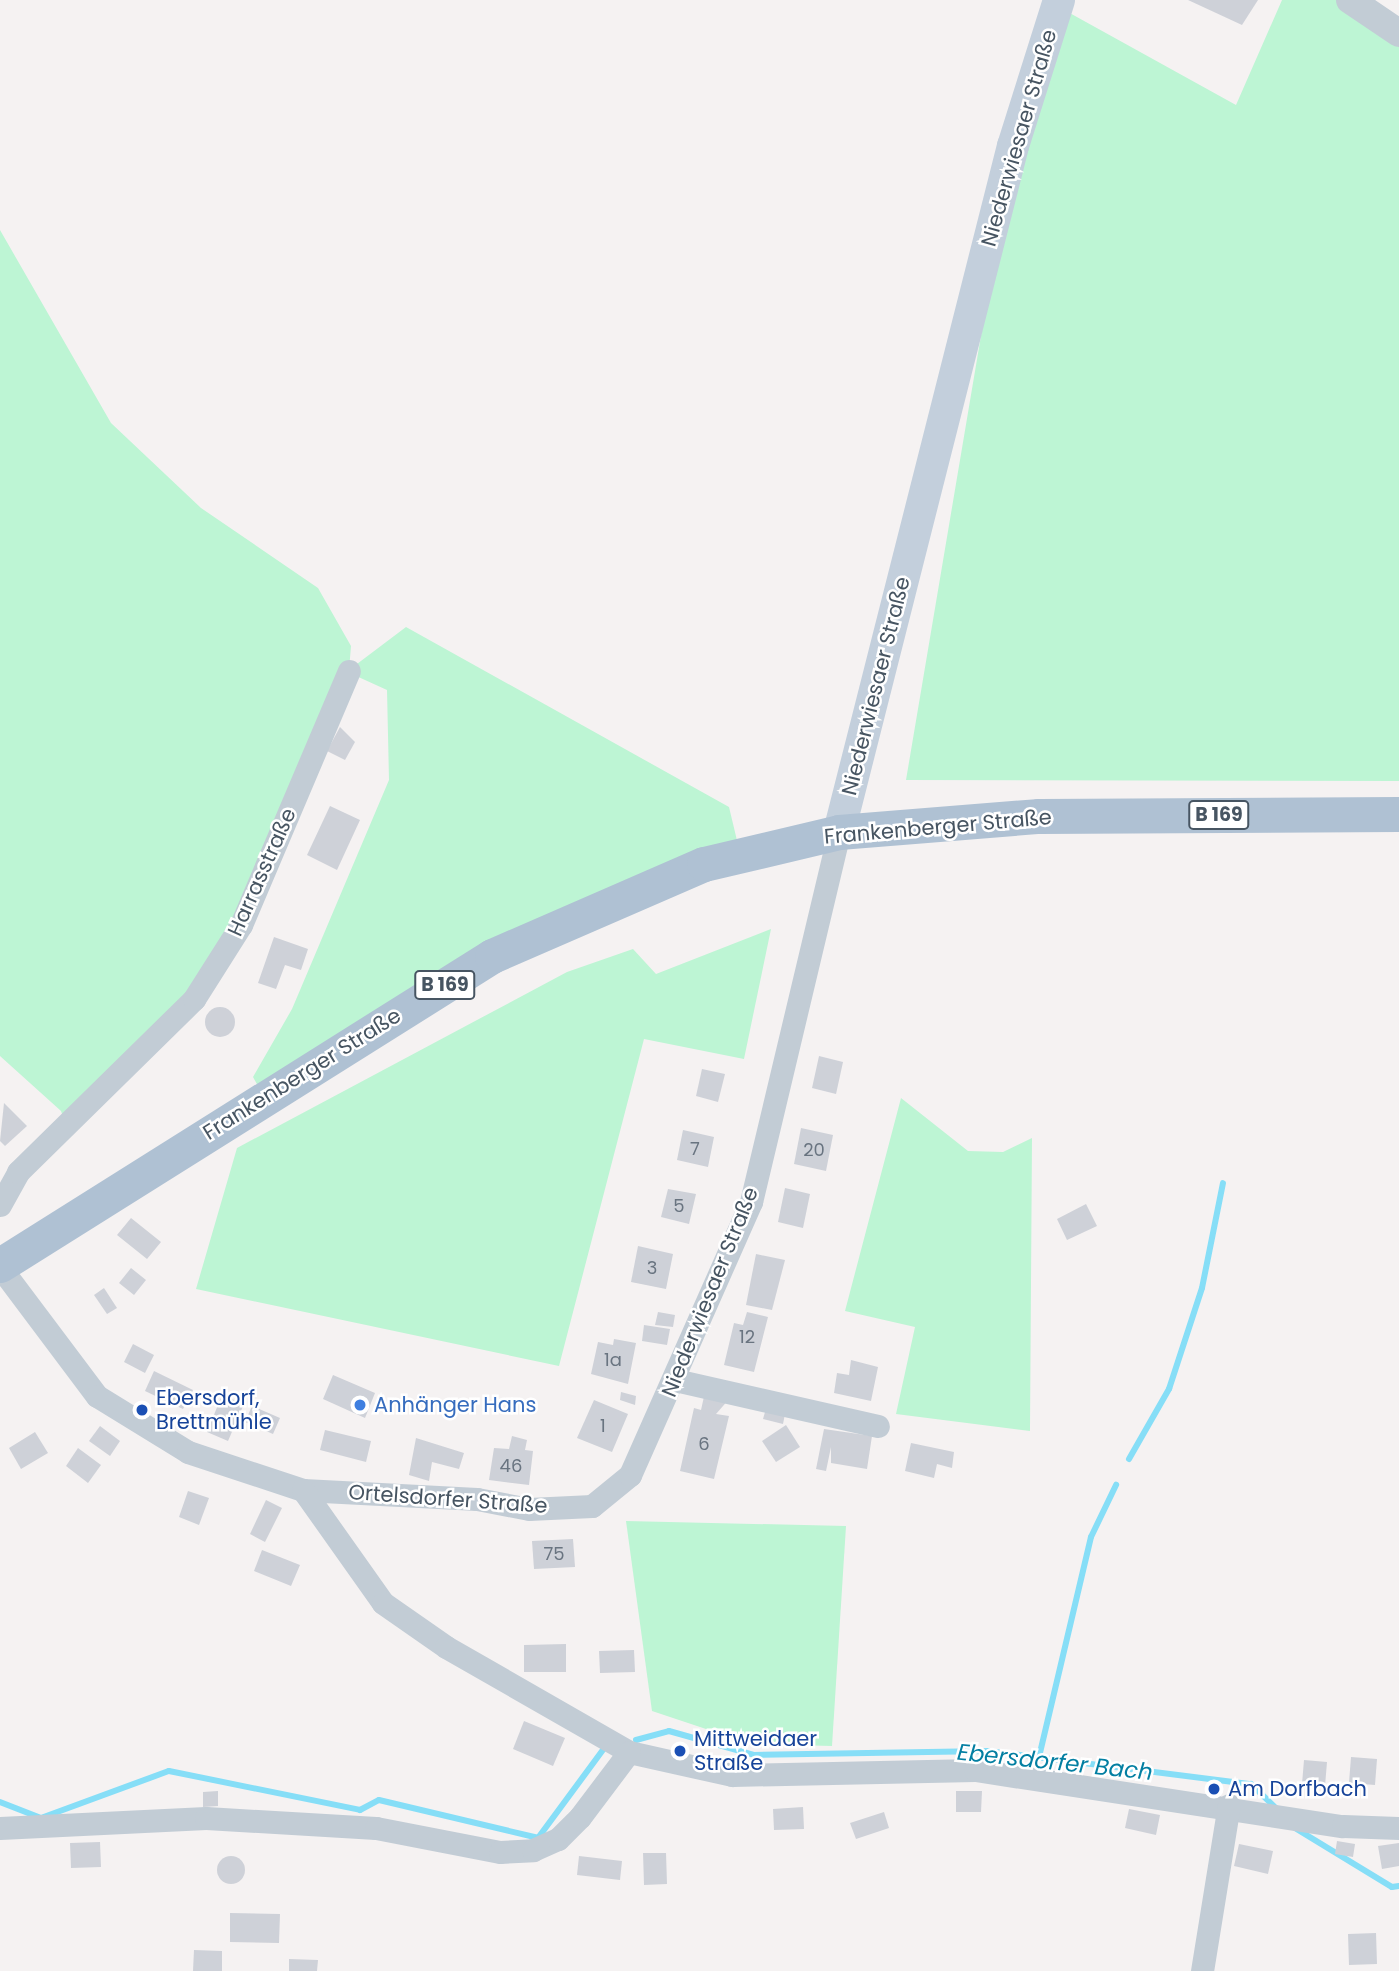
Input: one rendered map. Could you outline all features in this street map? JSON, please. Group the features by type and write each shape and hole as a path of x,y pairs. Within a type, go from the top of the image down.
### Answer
{"main road":[{"name":"Niederwiesaer Straße","path":"839,832 1013,146 1059,0"},
{"name":"Frankenberger Straße","path":"0,1266 492,956 646,885 740,853 839,832 1040,817 1399,814"}],"street":[{"path":"1350,0 1399,33"},
{"name":"Harrasstraße","path":"0,1205 18,1172 194,999 241,925 349,671"},
{"name":"Niederwiesaer Straße","path":"592,1506 630,1475 675,1380 751,1202 839,832"},
{"path":"0,1266 97,1396 188,1452 303,1490 383,1603 446,1647 629,1752 732,1775 975,1770 1229,1805 1298,1818 1399,1828"},
{"path":"675,1380 878,1426"},
{"name":"Ortelsdorfer Straße","path":"303,1490 477,1499 529,1509 592,1506"},
{"path":"0,1828 206,1818 376,1828 500,1852 533,1850 558,1839 580,1817 629,1752"},
{"path":"1202,1971 1229,1805"}],"green space":[{"path":"1282,0 1346,0 1399,37 1399,781 906,780 1013,146 1057,6 1236,105"},
{"path":"0,230 111,423 201,508 318,588 351,646 349,670 406,627 729,807 740,853 635,889 264,1097 253,1077 292,1009 389,780 387,690 354,675 194,999 67,1128 61,1111 0,1056"},
{"path":"771,929 744,1059 644,1039 559,1366 196,1289 237,1148 567,972 633,949 656,974"},
{"path":"901,1098 968,1151 1003,1152 1032,1138 1030,1431 896,1414 915,1327 845,1311"},
{"path":"626,1521 846,1526 832,1746 751,1744 652,1711"}],"building":[{"path":"1188,0 1258,0 1242,25"},
{"path":"340,727 355,742 345,760 327,751"},
{"path":"330,806 360,820 337,870 307,855"},
{"path":"274,937 308,949 301,970 285,965 276,989 258,983"},
{"path":"220,1007 231,1011 235,1022 231,1033 220,1037 209,1033 205,1022 209,1011"},
{"path":"819,1056 843,1062 836,1094 812,1088"},
{"path":"702,1069 725,1074 718,1102 696,1096"},
{"path":"4,1103 27,1126 5,1146 0,1141"},
{"path":"801,1128 833,1135 826,1171 794,1164"},
{"path":"683,1130 714,1137 708,1167 677,1160"},
{"path":"785,1188 810,1194 803,1228 778,1222"},
{"path":"668,1189 696,1194 689,1224 661,1217"},
{"path":"1086,1204 1097,1226 1067,1240 1057,1219"},
{"path":"131,1218 161,1242 147,1259 117,1235"},
{"path":"638,1246 673,1254 666,1289 631,1282"},
{"path":"756,1254 785,1260 772,1310 746,1305"},
{"path":"131,1268 146,1280 134,1295 119,1283"},
{"path":"104,1288 117,1308 107,1314 94,1295"},
{"path":"658,1312 675,1315 673,1327 655,1325"},
{"path":"747,1312 768,1317 754,1372 724,1365 734,1323 743,1325"},
{"path":"644,1325 670,1329 667,1345 642,1341"},
{"path":"614,1339 636,1343 628,1384 591,1374 598,1342 613,1345"},
{"path":"133,1344 154,1355 145,1373 124,1362"},
{"path":"851,1360 878,1367 871,1401 834,1393 837,1373 849,1375"},
{"path":"154,1371 193,1390 183,1409 145,1391"},
{"path":"333,1375 375,1393 365,1418 323,1399"},
{"path":"621,1392 636,1396 635,1405 620,1400"},
{"path":"705,1392 730,1398 716,1414 729,1416 714,1479 680,1471 694,1408 701,1410"},
{"path":"222,1395 244,1404 228,1441 207,1432"},
{"path":"594,1400 628,1414 612,1452 577,1438"},
{"path":"767,1405 786,1409 783,1424 763,1419"},
{"path":"252,1406 280,1418 273,1434 245,1422"},
{"path":"786,1425 800,1447 776,1462 762,1441"},
{"path":"100,1426 120,1441 110,1456 89,1441"},
{"path":"824,1429 872,1436 867,1469 831,1463 831,1447 826,1471 816,1469"},
{"path":"325,1430 371,1441 366,1462 320,1450"},
{"path":"35,1432 48,1453 21,1469 9,1448"},
{"path":"512,1436 527,1440 525,1450 533,1451 529,1485 489,1480 494,1448 509,1449"},
{"path":"416,1438 464,1453 459,1469 432,1462 429,1481 409,1475"},
{"path":"911,1443 954,1452 952,1468 937,1464 934,1478 905,1471"},
{"path":"78,1448 101,1465 88,1483 66,1466"},
{"path":"188,1491 209,1498 199,1525 179,1517"},
{"path":"266,1500 282,1508 265,1542 250,1534"},
{"path":"573,1539 575,1567 534,1569 532,1541"},
{"path":"262,1550 300,1565 291,1586 254,1571"},
{"path":"566,1644 566,1672 524,1672 524,1645"},
{"path":"634,1650 635,1672 600,1673 599,1651"},
{"path":"524,1721 565,1738 553,1766 513,1749"},
{"path":"1351,1757 1377,1759 1375,1785 1349,1783"},
{"path":"1304,1760 1327,1762 1325,1786 1302,1784"},
{"path":"218,1791 218,1806 203,1807 203,1792"},
{"path":"956,1791 982,1791 981,1812 956,1812"},
{"path":"803,1807 804,1829 774,1830 773,1809"},
{"path":"1129,1809 1160,1815 1156,1835 1125,1828"},
{"path":"884,1812 889,1828 856,1839 850,1823"},
{"path":"1337,1841 1355,1844 1353,1857 1335,1854"},
{"path":"100,1842 101,1867 71,1868 70,1843"},
{"path":"1399,1843 1399,1866 1382,1869 1378,1846"},
{"path":"1239,1844 1273,1851 1268,1874 1234,1866"},
{"path":"643,1853 666,1853 667,1884 644,1885"},
{"path":"231,1856 241,1860 245,1870 241,1880 231,1884 221,1880 217,1870 221,1860"},
{"path":"579,1856 622,1861 620,1880 577,1875"},
{"path":"230,1913 280,1914 279,1943 230,1942"},
{"path":"1376,1933 1377,1964 1349,1965 1348,1934"},
{"path":"194,1950 222,1951 222,1971 193,1971"},
{"path":"289,1959 318,1960 317,1971 289,1971"}],"waterway":[{"path":"1129,1459 1169,1389 1202,1288 1223,1183"},
{"path":"1039,1757 1091,1537 1116,1485"},
{"name":"Ebersdorfer Bach","path":"636,1740 669,1731 754,1755 988,1751 1251,1784 1279,1811"},
{"name":"Ebersdorfer Bach","path":"0,1802 41,1818 169,1771 360,1810 379,1800 538,1838 605,1747"},
{"name":"Ebersdorfer Bach","path":"1290,1825 1392,1887 1399,1886"}],"place":[{"name":"Anhänger Hans","path":"360,1405"},
{"name":"Ebersdorf, Brettmühle","path":"142,1410"},
{"name":"Mittweidaer Straße","path":"680,1751"},
{"name":"Am Dorfbach","path":"1214,1789"}]}
